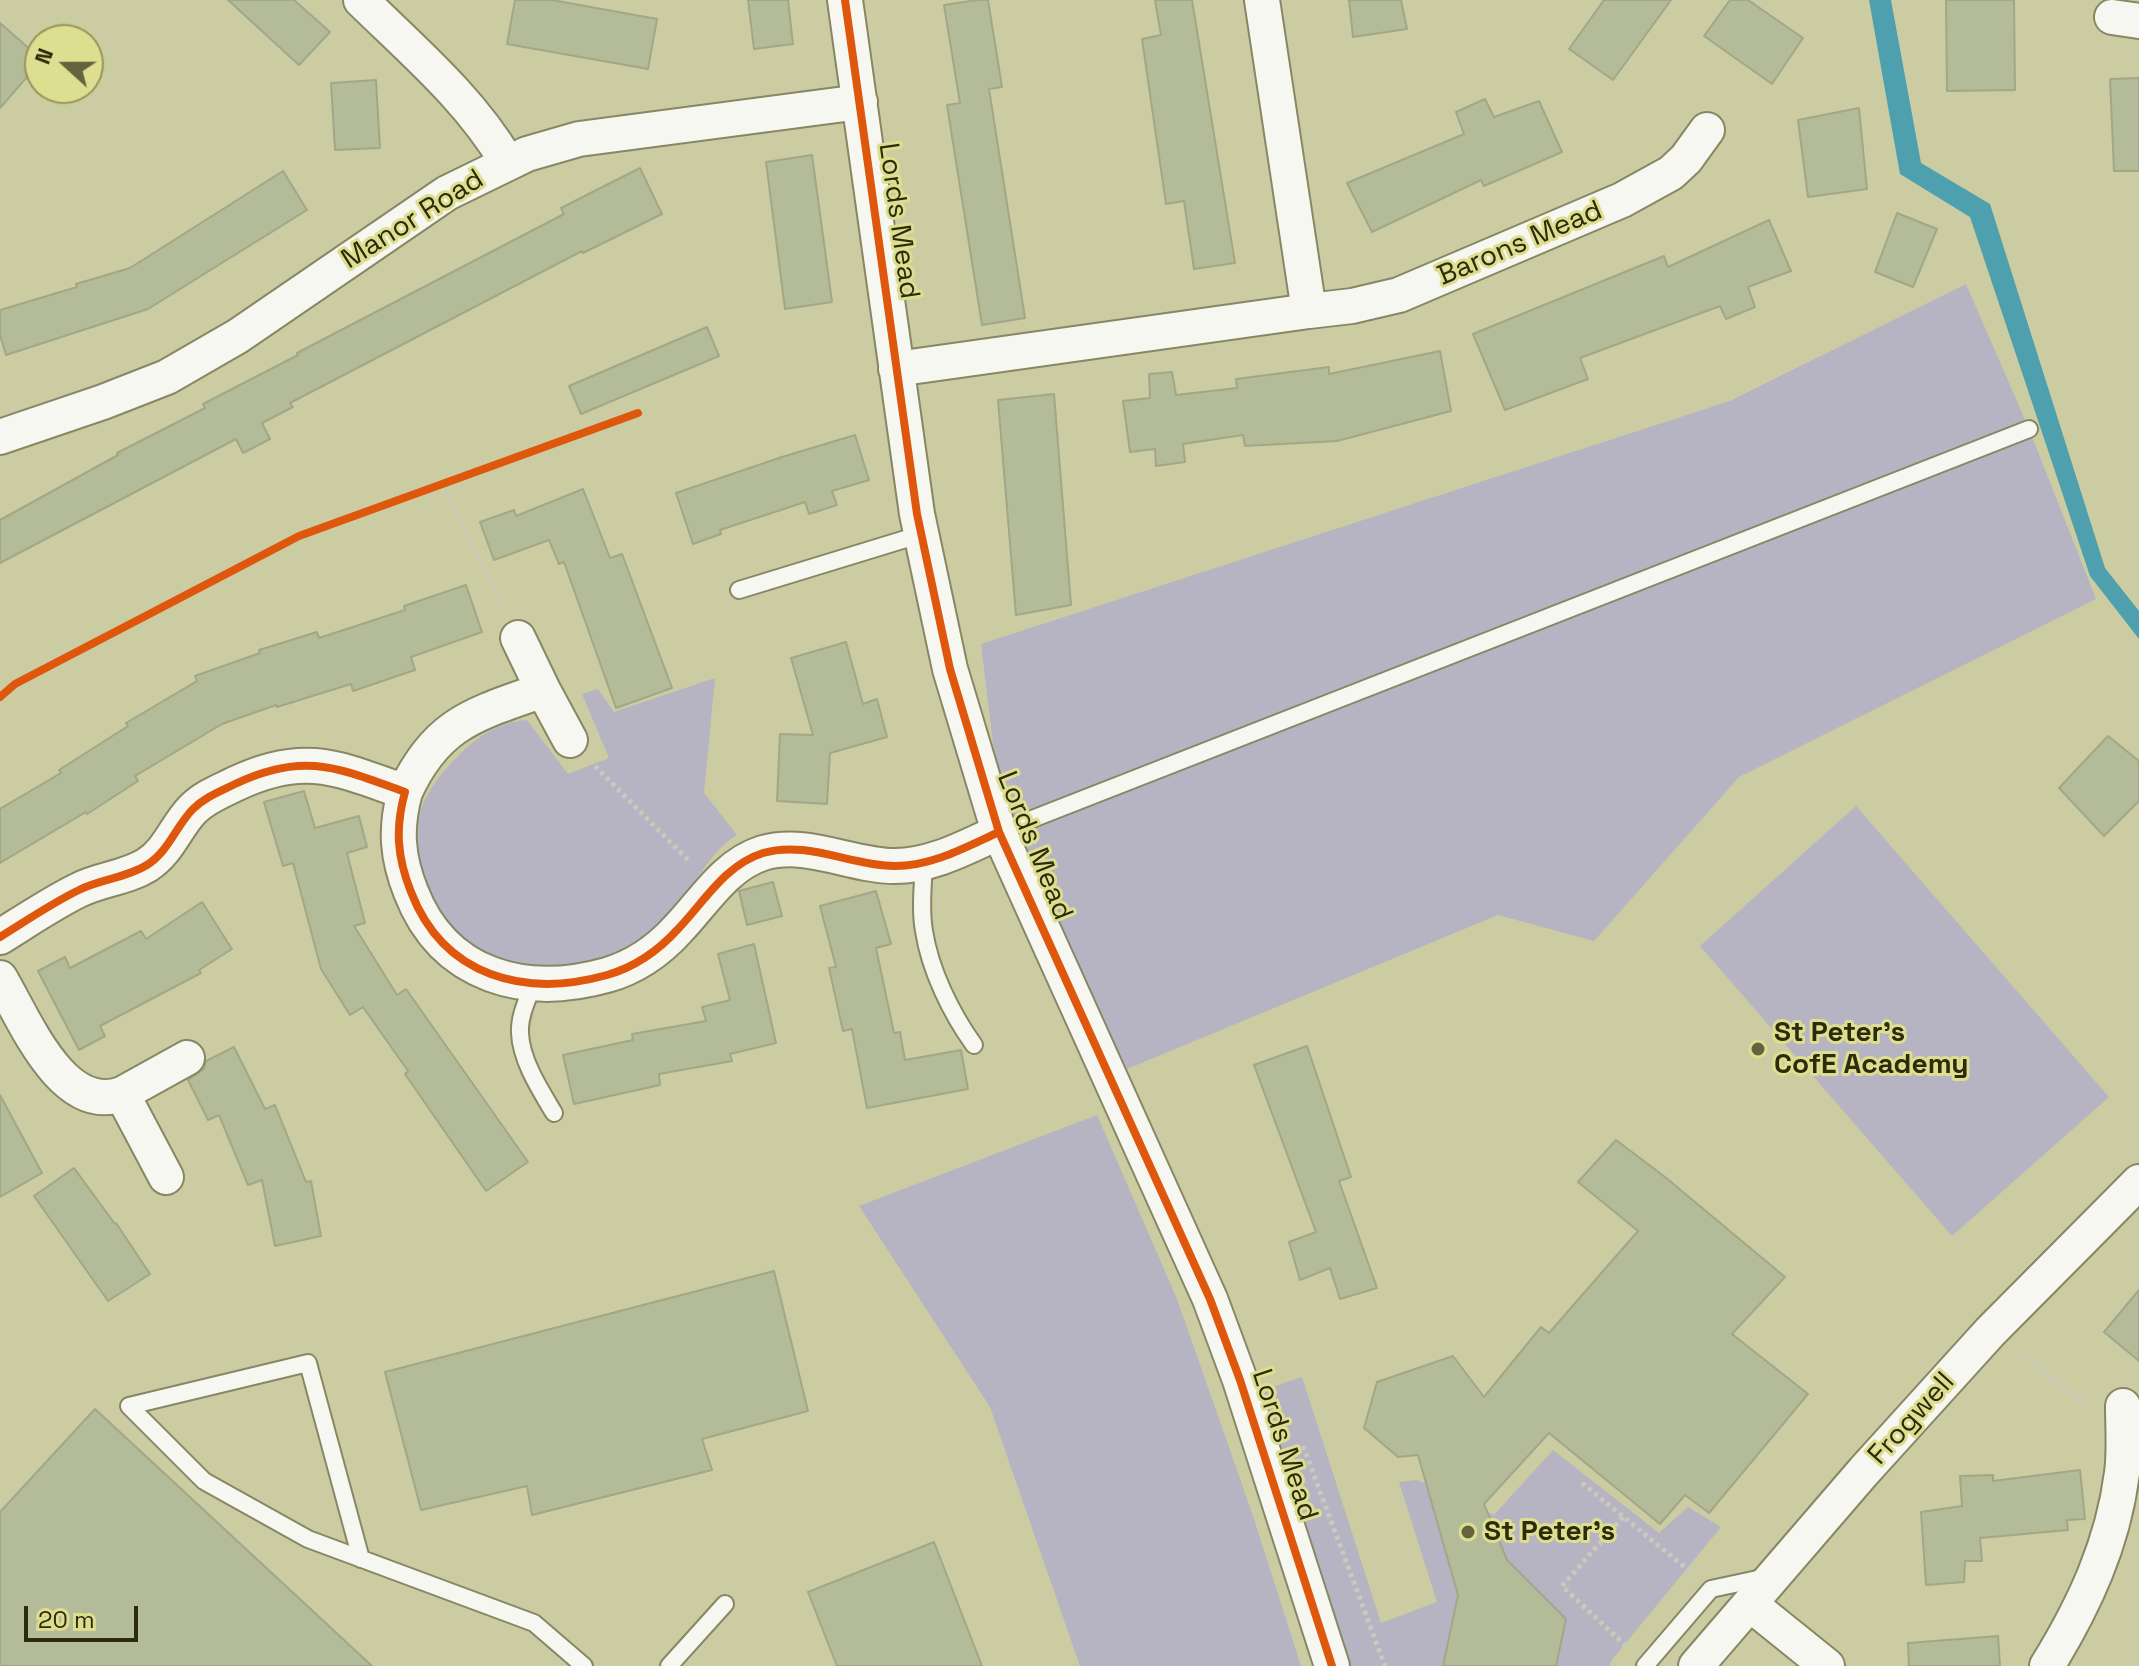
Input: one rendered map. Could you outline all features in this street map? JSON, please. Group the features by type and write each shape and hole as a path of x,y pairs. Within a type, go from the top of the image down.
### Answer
{"street":[{"path":"361,0 456,93 490,132 507,162"},
{"name":"Lords Mead","path":"845,0 896,369 922,534 950,669 999,832 1210,1299 1240,1380 1332,1666"},
{"path":"1262,0 1309,311"},
{"name":"Manor Road","path":"0,437 167,377 238,336 405,219 507,162 579,139 860,102"},
{"name":"Barons Mead","path":"896,369 1352,306 1399,295 1622,200 1671,173 1686,159 1705,129"},
{"path":"518,638 570,740"},
{"path":"543,690 471,717 447,731 421,760 405,792 398,824 398,852 414,899 427,925 442,943 472,966 503,979 549,985 608,974 639,961 671,937 743,862 778,850 802,850 885,866 924,863 999,832"},
{"path":"0,937 78,890 124,877 147,865 162,854 196,805 268,771 290,765 328,767 405,792"},
{"path":"0,978 62,1079 75,1088 92,1095 111,1097 187,1058"},
{"path":"122,1094 166,1177"},
{"name":"Frogwell","path":"1696,1666 1864,1471 1990,1332 2139,1182"},
{"path":"2047,1666 2087,1594 2114,1517 2122,1469 2123,1406"},
{"path":"1750,1604 1827,1666"}],"lane":[{"path":"999,832 2029,429"},
{"path":"739,590 922,534"},
{"path":"924,863 923,929 929,953 963,1030 974,1045"},
{"path":"533,985 520,1023 520,1036 539,1087 554,1113"},
{"path":"361,1559 308,1363 129,1406 204,1481 308,1539 361,1559 534,1623 584,1666"},
{"path":"1645,1665 1711,1589 1775,1575"},
{"path":"669,1666 725,1604"}],"path":[{"path":"429,489 458,478"},
{"path":"443,484 518,638"},
{"path":"570,740 715,888"},
{"path":"1990,1332 2087,1406 2123,1406"},
{"path":"1302,1444 1385,1666"},
{"path":"1582,1483 1711,1589"},
{"path":"1623,1517 1562,1586 1645,1665"}],"shaded area":[{"path":"1966,284 2029,429 2096,599 1739,777 1594,941 1498,915 1127,1069 1003,825 981,644 1730,401"},
{"path":"715,678 704,793 737,835 716,853 662,920 642,938 606,959 549,970 503,967 457,939 435,909 422,879 416,831 425,799 440,775 459,755 490,731 527,720 568,774 609,758 582,694 598,689 614,712"},
{"path":"1856,806 2109,1097 1952,1236 1700,946"},
{"path":"1097,1115 1177,1299 1252,1513 1301,1666 1080,1666 990,1407 859,1206"},
{"path":"1302,1377 1381,1623 1437,1602 1399,1482 1417,1480 1494,1515 1553,1450 1659,1533 1688,1507 1721,1527 1610,1666 1347,1666 1264,1390"}],"water":[{"path":"1869,0 1891,0 1921,163 1990,204 2105,568 2139,611 2139,639 2090,576 1970,217 1900,174"}],"building":[{"path":"228,0 294,0 330,32 299,65"},
{"path":"515,0 552,0 657,19 648,69 507,44"},
{"path":"748,0 788,0 793,44 754,49"},
{"path":"988,0 1002,87 989,89 1025,318 982,325 947,105 960,103 944,5"},
{"path":"1155,0 1192,0 1235,263 1194,269 1184,201 1166,204 1142,39 1161,35"},
{"path":"1349,0 1401,0 1407,29 1353,37"},
{"path":"1604,0 1671,0 1613,80 1569,49"},
{"path":"1730,0 1748,0 1803,38 1772,84 1704,36"},
{"path":"1946,0 2014,0 2015,90 1947,91"},
{"path":"0,23 24,44 24,80 0,108"},
{"path":"2139,78 2139,171 2114,171 2110,79"},
{"path":"376,80 380,148 335,150 331,83"},
{"path":"1485,99 1494,117 1539,101 1562,152 1484,186 1481,180 1372,232 1347,183 1464,134 1456,112"},
{"path":"1859,108 1867,189 1808,197 1798,120"},
{"path":"812,155 832,302 785,309 766,162"},
{"path":"640,168 662,214 582,251 290,403 293,407 262,423 270,439 243,453 236,439 0,563 0,520 117,453 205,408 203,404 564,214 561,208"},
{"path":"283,171 307,210 148,309 6,355 0,335 0,310 130,268"},
{"path":"1897,213 1937,229 1913,287 1875,272"},
{"path":"1769,220 1791,271 1748,287 1755,307 1726,319 1720,306 1580,358 1588,379 1505,410 1473,334 1664,256 1668,267"},
{"path":"707,327 719,356 581,414 569,386"},
{"path":"1440,351 1451,411 1337,441 1245,446 1243,435 1183,444 1185,462 1156,466 1155,449 1130,452 1123,401 1150,398 1149,374 1172,372 1176,395 1237,388 1236,379 1329,367 1329,374"},
{"path":"1054,394 1071,605 1016,615 998,400"},
{"path":"855,435 869,480 832,491 837,505 809,514 805,502 720,530 721,534 693,544 676,493"},
{"path":"583,489 610,558 622,554 672,688 616,708 564,562 559,564 549,540 494,560 480,522 514,510 516,516"},
{"path":"466,585 482,632 411,657 415,670 353,691 351,684 222,724 135,776 138,781 87,814 0,863 0,809 61,773 59,770 128,726 126,723 197,681 195,676 260,653 259,650 317,632 319,638 405,610 404,606"},
{"path":"846,642 863,704 877,699 887,737 830,753 827,804 777,801 780,734 813,735 791,658"},
{"path":"2108,736 2139,761 2139,801 2104,836 2059,788"},
{"path":"304,791 315,828 359,816 367,847 347,853 365,923 354,926 397,995 406,989 528,1162 486,1191 363,1007 350,1015 321,969 293,863 283,866 264,802"},
{"path":"773,882 782,916 747,925 739,891"},
{"path":"876,891 891,944 876,948 894,1033 900,1032 905,1060 961,1050 968,1089 867,1108 852,1029 843,1031 829,968 836,967 820,906"},
{"path":"202,902 232,949 199,970 201,973 100,1026 105,1036 79,1050 38,971 65,957 70,968 141,931 146,939"},
{"path":"754,944 776,1043 730,1054 732,1061 659,1074 660,1085 574,1104 563,1055 633,1040 632,1034 706,1021 702,1007 730,1000 718,954"},
{"path":"1307,1046 1351,1177 1339,1181 1377,1288 1340,1299 1330,1268 1300,1280 1289,1242 1316,1232 1254,1065"},
{"path":"234,1047 265,1109 275,1105 306,1182 311,1181 321,1236 275,1246 262,1180 248,1185 219,1115 208,1120 188,1080 204,1069 206,1061"},
{"path":"0,1095 42,1173 0,1197"},
{"path":"1616,1140 1785,1277 1732,1334 1808,1394 1709,1513 1685,1495 1660,1524 1549,1433 1484,1504 1507,1560 1566,1619 1556,1666 1443,1666 1458,1595 1418,1455 1398,1457 1364,1428 1377,1382 1453,1356 1484,1397 1541,1327 1549,1333 1638,1231 1578,1182"},
{"path":"74,1168 150,1274 108,1301 34,1196"},
{"path":"774,1271 808,1411 702,1439 712,1470 532,1515 527,1486 421,1510 385,1372"},
{"path":"2139,1290 2139,1361 2104,1332"},
{"path":"95,1409 372,1666 0,1666 0,1512"},
{"path":"2080,1470 2085,1519 2067,1520 2068,1530 1980,1538 1982,1561 1965,1561 1964,1582 1926,1585 1921,1512 1962,1506 1960,1476 1993,1475 1993,1481"},
{"path":"934,1542 982,1666 837,1666 808,1592"},
{"path":"1998,1636 2000,1666 1909,1666 1908,1643"}],"cycle path":[{"path":"845,0 917,514 950,669 999,832 1210,1299 1240,1380 1332,1666"},
{"path":"0,697 15,684 299,536 638,413"},
{"path":"0,937 79,890 147,865 161,853 193,809 208,798 259,774 281,768 301,766 340,770 405,792 399,830 400,854 411,892 426,921 444,944 466,962 491,974 546,984 576,982 607,975 637,962 671,937 726,875 763,853 812,851 878,865 909,865 948,855 999,832"}],"place":[{"name":"St Peter's CofE Academy","path":"1758,1049"},
{"name":"St Peter's","path":"1468,1532"}]}
